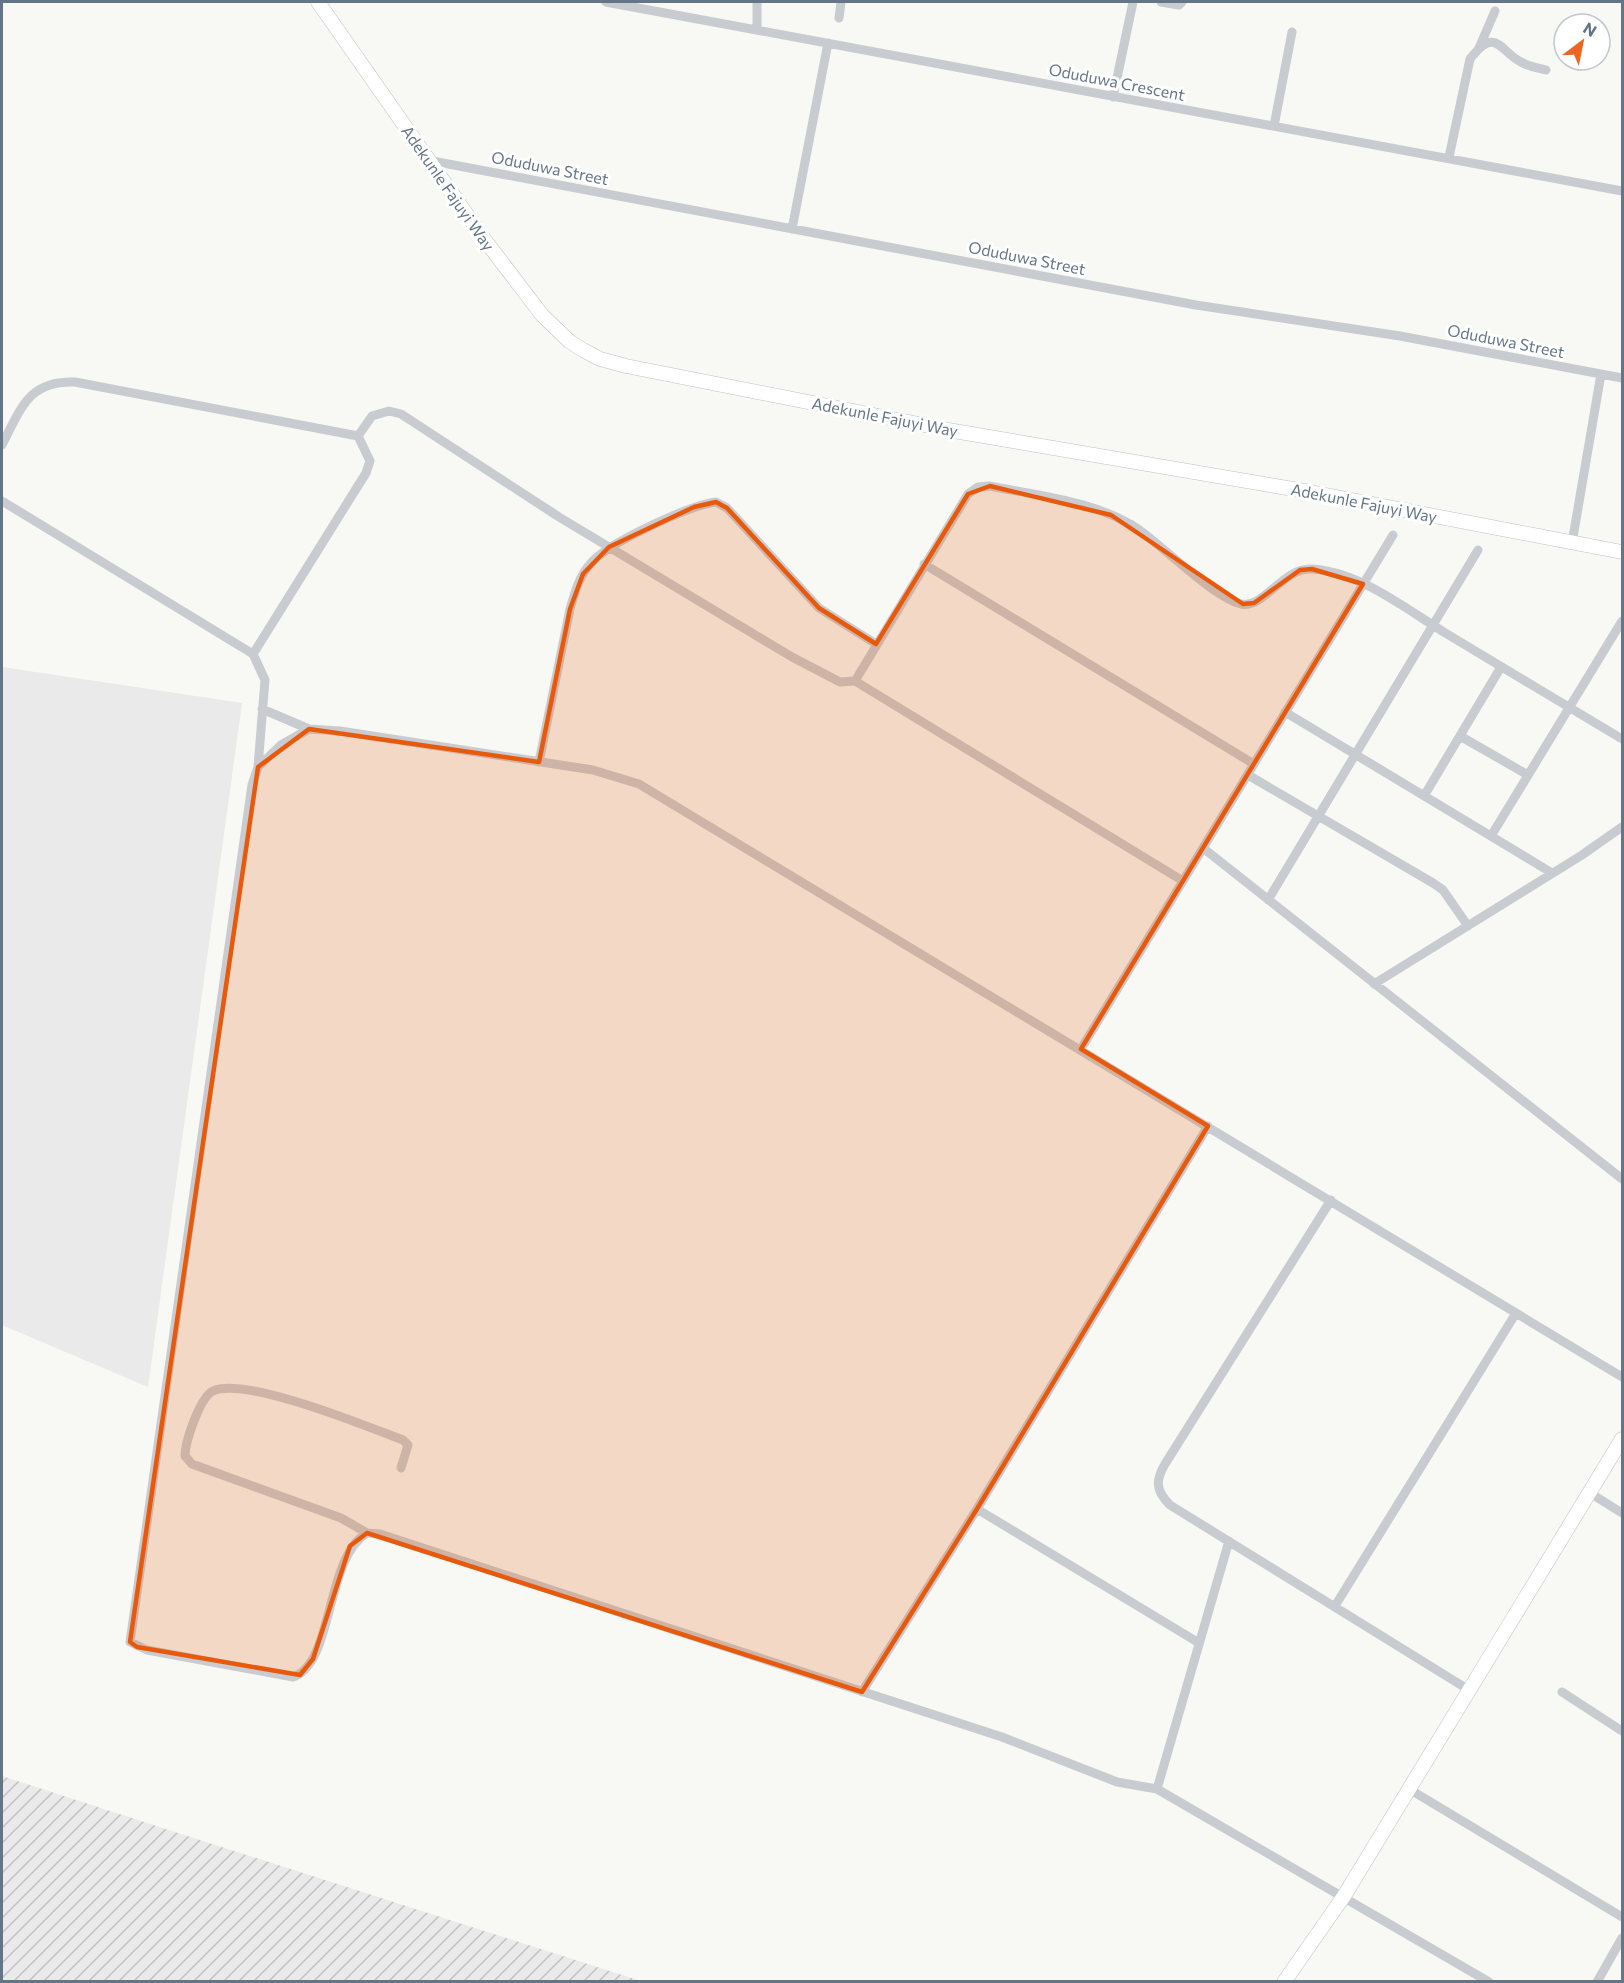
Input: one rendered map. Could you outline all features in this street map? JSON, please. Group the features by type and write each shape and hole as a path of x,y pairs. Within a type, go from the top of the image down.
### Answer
{"street":[{"name":"Adekunle Fajuyi Way","path":"318,2 483,239 542,315 569,341 600,358 626,366 954,431 1299,490 1623,552"},
{"name":"Oduduwa Crescent","path":"606,2 1622,191"},
{"path":"757,2 758,30"},
{"path":"839,18 841,2"},
{"path":"1113,97 1133,2"},
{"path":"1161,2 1179,5 1182,2"},
{"path":"1449,157 1470,59 1479,48 1495,11"},
{"path":"1274,126 1292,32"},
{"path":"792,229 828,43"},
{"path":"1479,48 1489,43 1498,44 1522,63 1546,70"},
{"name":"Oduduwa Street","path":"428,160 1196,305 1400,336 1623,378"},
{"path":"1572,543 1601,374"},
{"path":"2,445 32,395 54,381 75,381 358,436"},
{"path":"358,436 372,416 389,411 401,414 514,489 828,678 840,682 855,681 1183,881"},
{"path":"253,654 366,473 370,462 358,436"},
{"path":"855,681 968,494 978,487 990,486 1088,507 1111,515 1137,529 1214,588 1242,604 1254,603 1277,583 1300,570 1312,569 1363,584 1623,739"},
{"path":"2,501 253,654 265,680 258,767 252,785 130,1642 147,1650 293,1677 300,1675 313,1659 350,1546 367,1533"},
{"path":"539,762 575,588 592,562 609,547 694,507 716,502 727,508 819,608 876,644"},
{"path":"1081,1049 1393,535"},
{"path":"1268,900 1434,627 1478,550"},
{"path":"924,564 1254,764"},
{"path":"1491,836 1623,621"},
{"path":"1424,796 1501,667"},
{"path":"262,709 309,729 340,731 593,770 639,784 1623,1377"},
{"path":"1285,712 1552,873"},
{"path":"258,767 281,745 309,729"},
{"path":"1460,736 1528,775"},
{"path":"1248,775 1321,815 1433,883 1443,890 1468,926"},
{"path":"1374,984 1623,827"},
{"path":"1203,848 1623,1179"},
{"path":"862,1692 977,1509 1208,1126"},
{"path":"1331,1200 1159,1474 1157,1484 1165,1500 1469,1690"},
{"path":"1335,1606 1516,1313"},
{"path":"401,1468 408,1445 403,1440 320,1408 271,1395 220,1388 211,1392 204,1401 185,1446 185,1456 192,1464 341,1518 367,1533 392,1538 1002,1737 1117,1782 1157,1789 1488,1982"},
{"path":"1284,1982 1344,1896 1623,1439"},
{"path":"1590,1493 1623,1513"},
{"path":"977,1509 1199,1643"},
{"path":"1157,1789 1228,1541"},
{"path":"1562,1692 1623,1731"},
{"path":"1409,1789 1623,1917"},
{"path":"1597,1982 1623,1938"}],"highlighted area":[{"path":"990,486 1111,515 1243,604 1254,603 1300,570 1312,569 1363,584 1081,1049 1208,1126 977,1509 862,1692 367,1533 350,1546 313,1659 300,1675 137,1647 130,1642 258,767 309,729 539,762 570,609 583,574 609,547 694,507 716,502 727,508 819,608 876,644 968,494"}],"shaded area":[{"path":"2,667 242,703 148,1387 2,1325"},
{"path":"2,1776 178,1833 641,1981 2,1981"}]}
